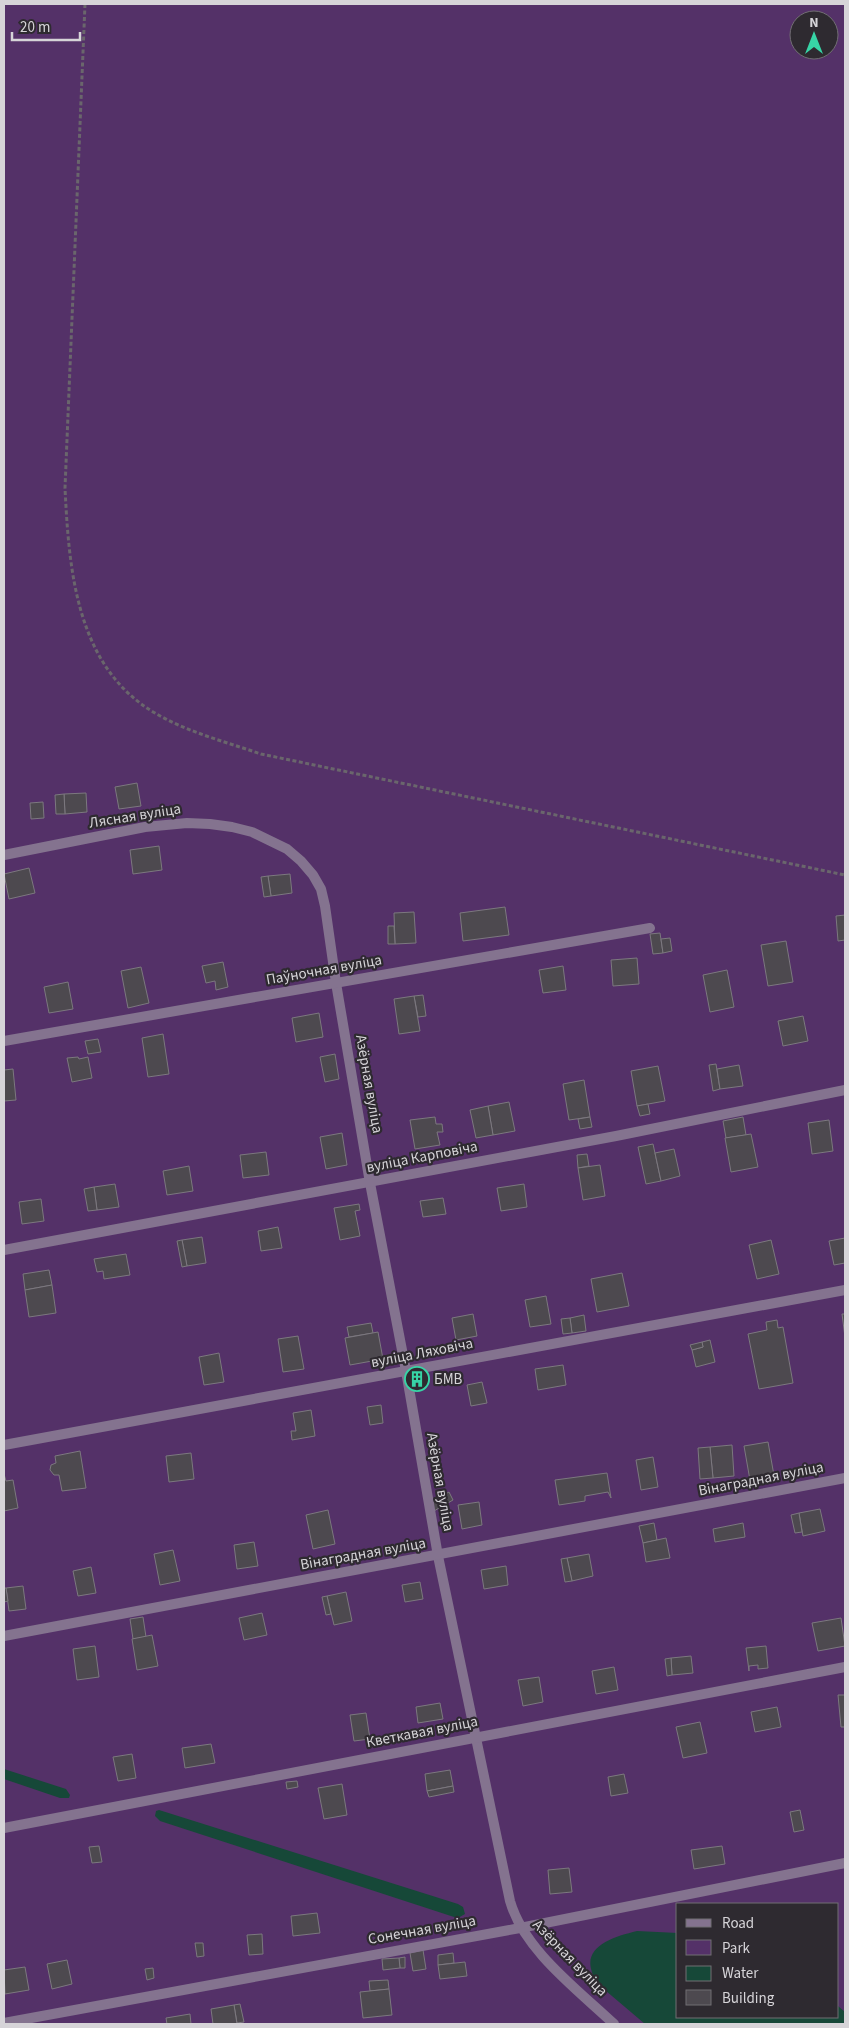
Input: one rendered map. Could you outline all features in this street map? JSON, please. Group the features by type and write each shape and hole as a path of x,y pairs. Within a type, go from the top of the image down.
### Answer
{"street":[{"name":"Лясная вуліца","path":"4,855 165,824 187,823 232,827 270,840 302,860 321,889 326,906"},
{"name":"Азёрная вуліца","path":"326,906 336,983 370,1182 406,1371 438,1556 510,1901 520,1928 536,1949 614,2024"},
{"name":"Паўночная вуліца","path":"4,1040 650,928"},
{"name":"вуліца Карповіча","path":"4,1250 370,1182 845,1090"},
{"name":"вуліца Ляховіча","path":"4,1445 845,1290"},
{"name":"Вінаградная вуліца","path":"4,1636 438,1556 845,1478"},
{"name":"Кветкавая вуліца","path":"4,1828 845,1667"},
{"name":"Сонечная вуліца","path":"4,2023 520,1928 845,1863"}],"path":[{"path":"85,4 65,488 67,533 73,586 87,629 103,664 125,691 155,714 203,734 261,754 845,875"}],"green space":[{"path":"4,4 845,4 845,2024 4,2024"}],"water":[{"path":"4,1769 66,1789 70,1795 69,1798 60,1798 4,1779"},
{"path":"159,1810 458,1904 463,1907 465,1914 458,1918 454,1917 160,1821 155,1816 156,1811"},
{"path":"637,1931 676,1933 676,2018 839,2018 839,2007 845,2012 845,2024 645,2024 599,1985 592,1973 590,1963 592,1954 615,1937"}],"building":[{"path":"137,783 141,806 119,809 115,787"},
{"path":"86,793 87,812 65,814 64,794"},
{"path":"64,794 65,814 56,814 55,795"},
{"path":"43,802 44,818 31,819 30,803"},
{"path":"159,846 162,870 133,874 130,850"},
{"path":"29,868 35,893 9,899 4,874"},
{"path":"290,874 292,893 271,896 268,876"},
{"path":"268,876 271,896 264,897 261,877"},
{"path":"505,907 509,935 463,941 460,913"},
{"path":"414,912 416,943 395,944 394,913"},
{"path":"845,915 845,940 838,941 836,916"},
{"path":"388,926 394,926 395,944 388,944"},
{"path":"660,933 663,953 653,954 650,934"},
{"path":"670,938 672,951 663,953 661,939"},
{"path":"786,941 793,982 768,986 761,945"},
{"path":"637,958 639,984 613,986 611,960"},
{"path":"223,962 228,987 216,990 215,981 206,983 202,966"},
{"path":"563,966 566,990 543,993 539,970"},
{"path":"141,967 149,1003 128,1008 121,971"},
{"path":"727,970 734,1007 710,1012 703,975"},
{"path":"68,982 73,1009 49,1013 44,987"},
{"path":"423,995 426,1016 418,1017 414,996"},
{"path":"414,996 420,1031 399,1034 394,999"},
{"path":"319,1013 323,1037 296,1042 292,1018"},
{"path":"803,1016 808,1041 783,1046 778,1021"},
{"path":"163,1034 169,1074 148,1077 142,1038"},
{"path":"98,1039 101,1052 88,1054 85,1041"},
{"path":"335,1054 339,1079 325,1082 320,1057"},
{"path":"78,1057 79,1059 88,1057 92,1078 72,1082 67,1058"},
{"path":"716,1064 720,1089 713,1091 709,1065"},
{"path":"739,1065 743,1086 720,1089 717,1069"},
{"path":"658,1066 665,1101 637,1106 631,1071"},
{"path":"13,1069 16,1100 4,1101 4,1070"},
{"path":"584,1080 590,1117 569,1120 563,1084"},
{"path":"509,1102 515,1131 493,1135 488,1106"},
{"path":"648,1104 650,1114 640,1116 637,1106"},
{"path":"488,1106 493,1135 476,1138 470,1110"},
{"path":"435,1117 436,1124 442,1124 443,1132 437,1132 440,1145 415,1149 410,1120"},
{"path":"590,1117 592,1127 580,1129 578,1119"},
{"path":"743,1117 746,1135 726,1138 723,1121"},
{"path":"829,1120 833,1151 812,1154 808,1123"},
{"path":"342,1133 347,1165 326,1169 320,1137"},
{"path":"751,1134 758,1167 731,1172 725,1138"},
{"path":"653,1144 661,1181 646,1184 638,1147"},
{"path":"674,1149 680,1176 661,1181 655,1153"},
{"path":"266,1152 269,1175 243,1178 240,1155"},
{"path":"587,1154 589,1166 578,1168 577,1155"},
{"path":"600,1165 605,1196 583,1200 578,1168"},
{"path":"189,1166 193,1191 167,1195 163,1171"},
{"path":"115,1184 119,1207 97,1210 94,1187"},
{"path":"524,1184 527,1207 501,1211 497,1188"},
{"path":"94,1187 97,1210 88,1211 84,1189"},
{"path":"443,1198 446,1214 423,1217 420,1201"},
{"path":"41,1199 44,1221 22,1224 19,1202"},
{"path":"359,1204 360,1210 355,1211 360,1236 340,1240 334,1208"},
{"path":"278,1227 282,1248 261,1251 258,1231"},
{"path":"202,1237 206,1263 187,1266 182,1240"},
{"path":"845,1238 845,1263 834,1265 829,1241"},
{"path":"182,1240 187,1266 182,1267 177,1241"},
{"path":"771,1240 779,1274 757,1279 749,1245"},
{"path":"126,1254 130,1275 104,1279 103,1271 97,1272 94,1259"},
{"path":"49,1270 52,1285 25,1290 23,1274"},
{"path":"622,1273 629,1306 597,1312 591,1279"},
{"path":"52,1285 56,1313 29,1317 25,1290"},
{"path":"546,1296 551,1324 530,1327 525,1300"},
{"path":"473,1314 477,1336 456,1340 452,1318"},
{"path":"842,1314 845,1314 845,1337"},
{"path":"584,1315 586,1331 572,1333 570,1318"},
{"path":"570,1318 572,1333 563,1334 561,1319"},
{"path":"777,1320 778,1328 783,1327 793,1383 759,1389 748,1334 767,1330 766,1322"},
{"path":"371,1323 373,1333 349,1337 347,1327"},
{"path":"378,1332 383,1359 350,1365 345,1338"},
{"path":"298,1336 304,1369 283,1372 278,1339"},
{"path":"710,1340 715,1362 696,1367 692,1350 703,1347 702,1342"},
{"path":"702,1342 703,1347 692,1350 690,1345"},
{"path":"219,1353 224,1382 204,1385 199,1357"},
{"path":"563,1365 566,1385 538,1390 535,1369"},
{"path":"482,1382 487,1403 471,1406 467,1385"},
{"path":"381,1405 383,1423 370,1425 367,1407"},
{"path":"311,1410 315,1436 292,1440 291,1431 296,1431 293,1413"},
{"path":"768,1442 775,1481 751,1486 744,1446"},
{"path":"732,1445 734,1476 713,1478 710,1447"},
{"path":"710,1447 713,1478 700,1479 698,1448"},
{"path":"80,1451 86,1488 62,1491 59,1475 54,1475 50,1470 51,1465 56,1463 55,1456"},
{"path":"191,1453 194,1479 169,1482 166,1456"},
{"path":"653,1457 658,1487 641,1490 636,1460"},
{"path":"607,1473 611,1498 608,1492 585,1496 585,1501 559,1505 555,1480"},
{"path":"4,1474 6,1481 13,1480 18,1508 4,1511"},
{"path":"449,1492 453,1500 434,1511 433,1501"},
{"path":"479,1502 482,1525 462,1529 458,1505"},
{"path":"820,1509 825,1531 803,1536 799,1513"},
{"path":"328,1510 335,1544 313,1549 306,1515"},
{"path":"799,1513 802,1532 795,1533 791,1515"},
{"path":"654,1523 657,1540 643,1543 639,1526"},
{"path":"743,1523 745,1537 715,1542 713,1529"},
{"path":"666,1538 670,1558 646,1562 643,1543"},
{"path":"254,1542 258,1566 237,1569 234,1545"},
{"path":"173,1550 180,1581 160,1585 154,1554"},
{"path":"589,1554 593,1576 572,1581 567,1558"},
{"path":"567,1558 572,1581 565,1582 561,1559"},
{"path":"506,1566 508,1585 484,1589 481,1570"},
{"path":"91,1567 96,1593 78,1596 73,1571"},
{"path":"420,1582 423,1599 405,1602 402,1585"},
{"path":"23,1586 26,1609 9,1611 6,1588"},
{"path":"4,1588 6,1588 8,1601 4,1602"},
{"path":"346,1592 352,1621 334,1625 327,1596"},
{"path":"327,1596 331,1614 326,1615 322,1597"},
{"path":"262,1613 267,1635 244,1640 239,1618"},
{"path":"143,1617 146,1637 133,1639 130,1619"},
{"path":"841,1618 845,1646 818,1651 812,1623"},
{"path":"152,1635 158,1666 137,1670 132,1639"},
{"path":"95,1646 99,1677 77,1680 73,1649"},
{"path":"766,1646 768,1668 758,1669 758,1665 749,1666 749,1671 746,1648"},
{"path":"691,1656 693,1673 672,1675 671,1658"},
{"path":"671,1658 672,1675 667,1676 665,1659"},
{"path":"614,1667 618,1690 596,1694 592,1671"},
{"path":"539,1677 543,1702 523,1706 518,1680"},
{"path":"838,1695 845,1695 845,1727 841,1727"},
{"path":"440,1703 443,1719 418,1723 416,1707"},
{"path":"777,1707 781,1727 755,1732 751,1712"},
{"path":"366,1713 370,1739 354,1741 350,1715"},
{"path":"700,1722 707,1753 683,1758 676,1727"},
{"path":"211,1744 215,1763 185,1768 182,1748"},
{"path":"132,1754 136,1778 118,1781 113,1757"},
{"path":"450,1770 453,1786 427,1791 425,1774"},
{"path":"624,1774 628,1793 611,1796 608,1777"},
{"path":"297,1781 298,1787 287,1789 286,1782"},
{"path":"342,1784 347,1815 324,1819 318,1788"},
{"path":"453,1786 454,1792 429,1797 427,1791"},
{"path":"800,1810 804,1830 794,1832 790,1812"},
{"path":"99,1846 102,1862 92,1863 89,1847"},
{"path":"722,1846 725,1864 694,1869 691,1850"},
{"path":"569,1868 572,1892 550,1894 548,1870"},
{"path":"317,1913 320,1933 293,1936 291,1916"},
{"path":"262,1934 263,1954 249,1955 247,1935"},
{"path":"195,1943 203,1943 204,1956 197,1957"},
{"path":"423,1950 426,1969 413,1971 410,1953"},
{"path":"453,1953 454,1963 438,1965 438,1955"},
{"path":"405,1957 405,1968 400,1968 399,1958"},
{"path":"399,1958 400,1968 383,1970 382,1959"},
{"path":"67,1960 72,1984 52,1989 47,1964"},
{"path":"465,1962 467,1976 440,1979 438,1965"},
{"path":"25,1967 29,1990 5,1994 4,1970"},
{"path":"153,1968 154,1978 147,1980 145,1969"},
{"path":"388,1980 389,1989 370,1991 369,1981"},
{"path":"389,1989 392,2015 363,2018 360,1992"},
{"path":"240,2004 244,2022 237,2023 234,2005"},
{"path":"234,2005 237,2024 213,2024 211,2009"},
{"path":"190,2014 191,2024 167,2024 166,2018"}],"place":[{"name":"БМВ","path":"417,1379"}]}
